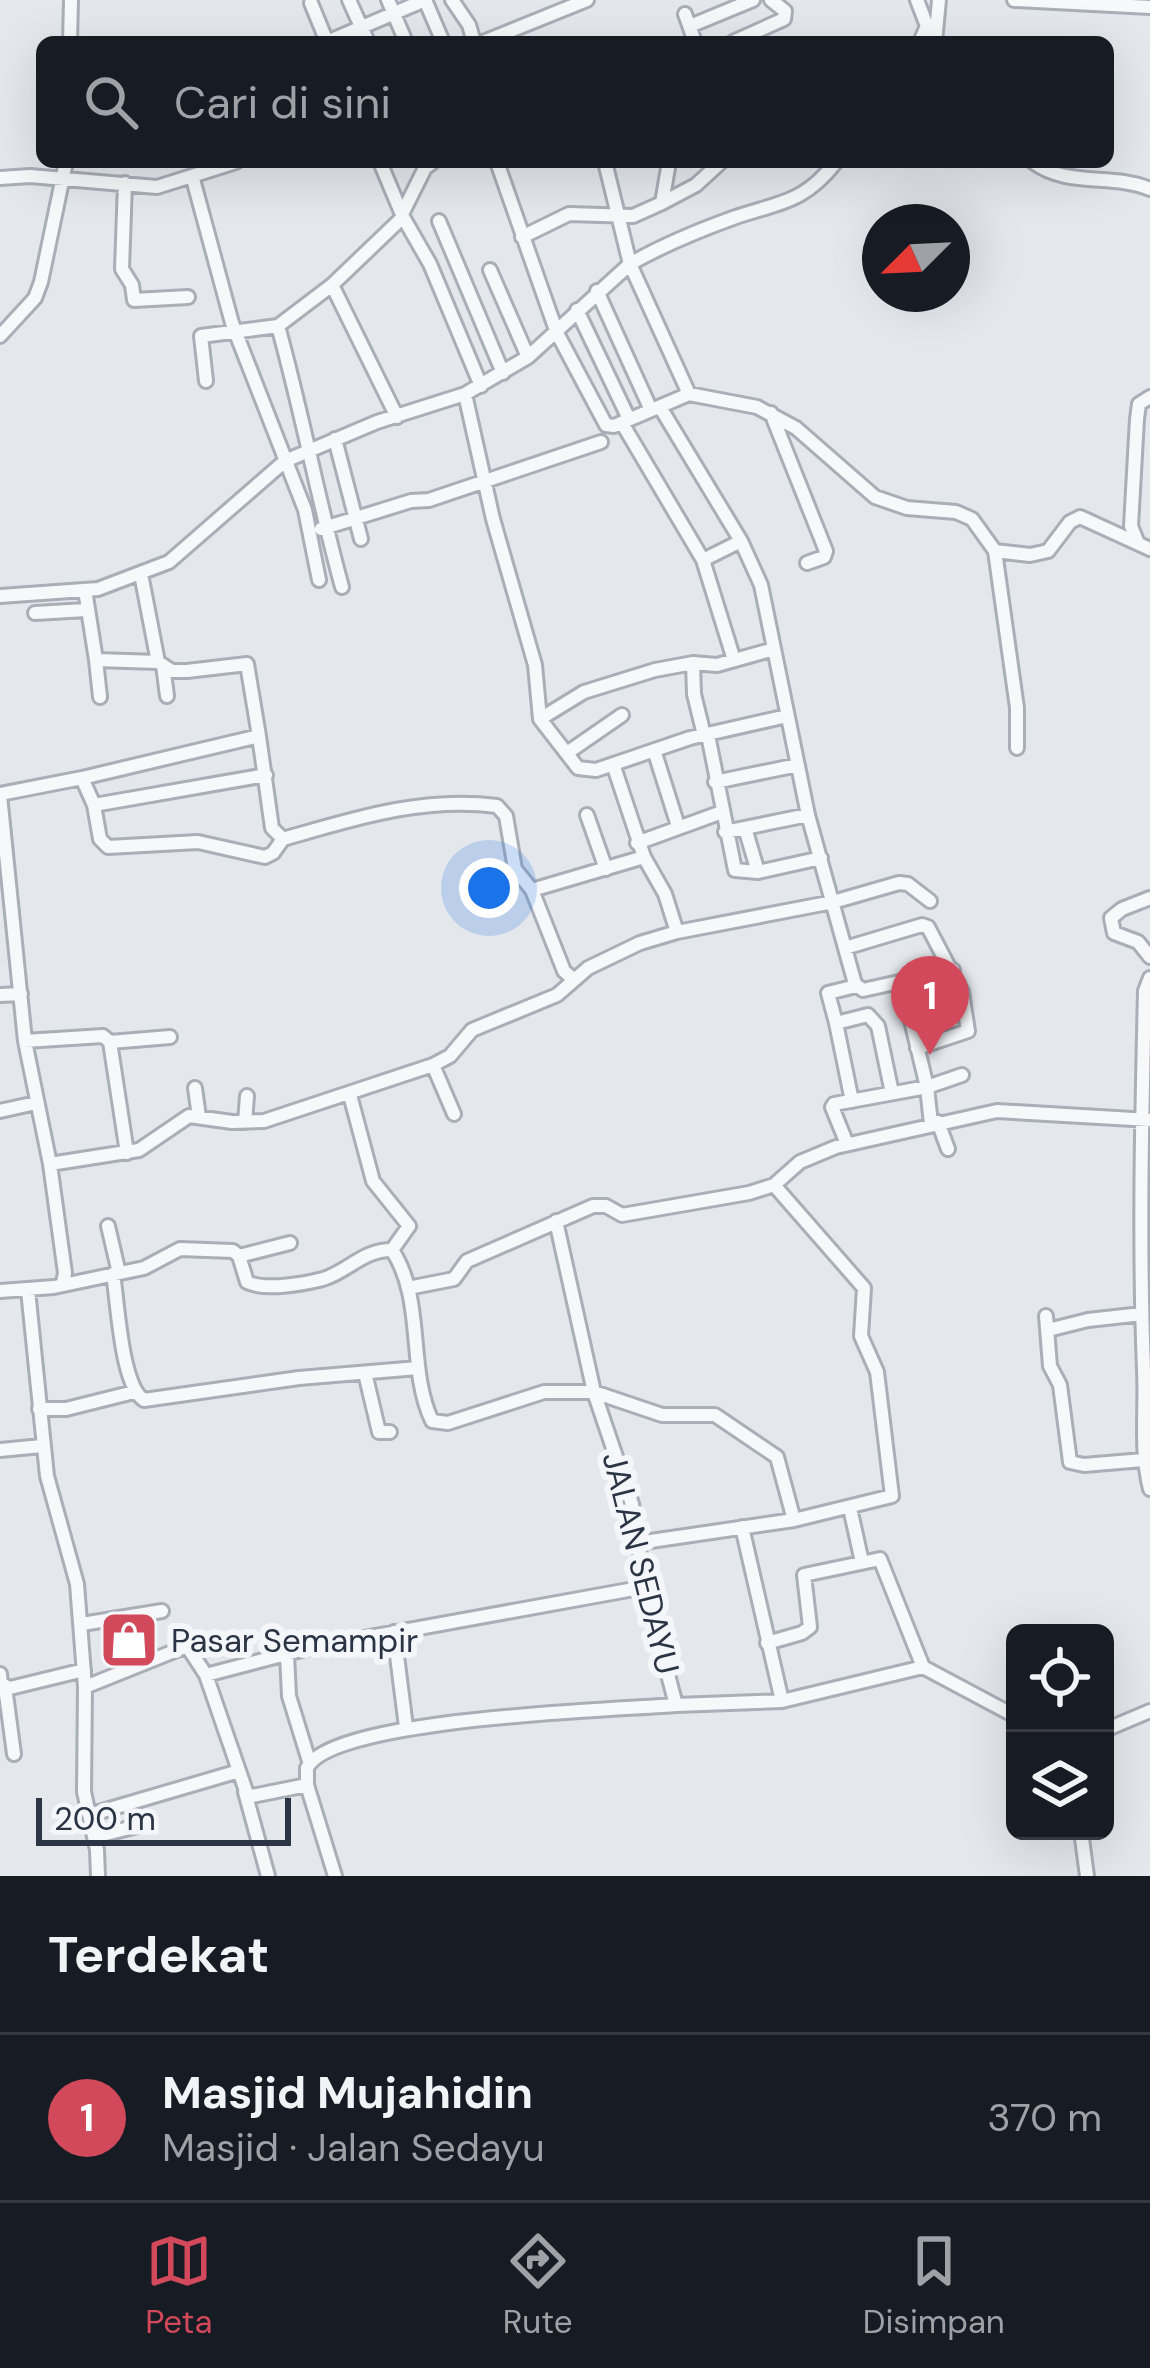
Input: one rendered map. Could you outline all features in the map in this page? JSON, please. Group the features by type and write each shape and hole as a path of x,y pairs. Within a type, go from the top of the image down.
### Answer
{"street":[{"path":"70,0 70,36"},
{"path":"350,0 365,36"},
{"path":"388,0 403,36"},
{"path":"342,36 425,0 440,36"},
{"path":"452,0 475,36"},
{"path":"494,36 587,0"},
{"path":"693,36 687,20 753,0"},
{"path":"747,36 784,20 784,11 771,0"},
{"path":"917,0 933,35"},
{"path":"933,35 939,0"},
{"path":"1014,0 1150,8"},
{"path":"311,3 325,36"},
{"path":"2,334 35,298 66,168"},
{"path":"0,178 30,176 157,187 221,168"},
{"path":"383,168 430,264 481,386"},
{"path":"206,381 199,338 278,326 332,286 403,214 425,168"},
{"path":"498,168 557,333 604,423 610,427 689,394 770,412 796,428 875,497 907,508 964,515 994,551 1017,708 1017,748"},
{"path":"606,168 630,264 689,394"},
{"path":"662,203 668,168"},
{"path":"523,237 569,214 633,216 695,185 714,168"},
{"path":"0,596 114,585 170,562 285,461 481,386 528,357 630,264 732,218 792,201 812,189 831,168"},
{"path":"1043,168 1057,176 1132,181 1150,189"},
{"path":"193,179 235,330 305,510 319,580"},
{"path":"125,183 122,269 132,284 132,297 143,302 188,297"},
{"path":"439,221 503,373"},
{"path":"490,270 528,357"},
{"path":"332,286 397,417"},
{"path":"597,290 655,409 741,542 761,584 808,815 856,986"},
{"path":"577,310 626,421 703,560 734,660"},
{"path":"278,326 342,587"},
{"path":"465,394 493,519 535,665 541,719 582,771 787,716"},
{"path":"1144,546 1131,526 1139,404 1150,397"},
{"path":"770,412 826,551 824,557 807,563"},
{"path":"335,439 361,539"},
{"path":"309,532 602,442"},
{"path":"994,551 1030,555 1048,551 1070,522 1080,517 1144,546"},
{"path":"703,560 741,542"},
{"path":"142,574 167,696"},
{"path":"85,590 100,698"},
{"path":"49,593 43,613 86,610"},
{"path":"541,719 584,692 655,670 693,663 717,665 774,649"},
{"path":"95,660 160,663 172,671 247,664 272,829 284,839"},
{"path":"693,663 694,694 735,869 758,872 820,858"},
{"path":"567,753 622,715"},
{"path":"63,1283 50,1163 25,1041 0,794 259,736"},
{"path":"654,750 678,826"},
{"path":"613,764 637,843 665,895 677,932"},
{"path":"716,782 798,765"},
{"path":"94,805 266,775"},
{"path":"82,778 94,805 100,839 108,847 198,842 265,856 284,839 426,804 497,806 506,816 515,868 532,890 564,971 572,978"},
{"path":"637,843 722,812"},
{"path":"586,814 605,868"},
{"path":"725,832 808,815"},
{"path":"746,828 758,872"},
{"path":"532,890 644,856"},
{"path":"50,1163 127,1153 150,1144 181,1120 264,1121 433,1065 450,1056 472,1030 557,995 572,978 607,958 677,932 832,902 903,882 930,902"},
{"path":"1150,898 1114,914 1111,926 1114,934 1138,942 1150,957"},
{"path":"845,948 926,925 962,992 968,1031 916,1048"},
{"path":"853,1101 828,993 953,970"},
{"path":"1150,978 1145,992 1142,1314 1143,1460 1150,1489"},
{"path":"902,982 934,1123 948,1149"},
{"path":"908,1006 962,992"},
{"path":"0,995 21,994"},
{"path":"836,1023 868,1015 875,1019 892,1093"},
{"path":"25,1041 103,1036 110,1042 127,1153"},
{"path":"110,1042 170,1037"},
{"path":"433,1065 454,1114"},
{"path":"847,1144 832,1107 962,1075"},
{"path":"195,1088 199,1117"},
{"path":"0,1291 148,1267 184,1249 233,1251 248,1282 262,1286 325,1278 364,1254 392,1250 409,1226 373,1181 350,1095"},
{"path":"245,1122 247,1096"},
{"path":"0,1111 36,1103"},
{"path":"408,1288 454,1279 467,1261 593,1206 606,1206 622,1215 774,1185 800,1162 847,1144 934,1123 997,1111 1146,1120"},
{"path":"638,1543 794,1520 890,1498 893,1493 877,1372 862,1336 864,1288 774,1185"},
{"name":"JALAN SEDAYU","path":"309,1761 340,1745 406,1727 676,1705 645,1587 632,1504 594,1392 556,1221"},
{"path":"108,1226 134,1392"},
{"path":"239,1256 290,1243"},
{"path":"392,1250 408,1288 418,1368 428,1414 436,1424 544,1392 594,1392 662,1415 715,1415 770,1450 781,1467 794,1520"},
{"path":"28,1290 42,1446 77,1583 82,1624 82,1752 98,1876"},
{"path":"1142,1314 1047,1323 1050,1366 1060,1385 1070,1462 1143,1460"},
{"path":"39,1409 66,1409 134,1392 153,1402 299,1378 418,1368"},
{"path":"365,1373 380,1432 390,1432"},
{"path":"0,1450 42,1446"},
{"path":"850,1508 862,1562"},
{"path":"742,1527 782,1701"},
{"path":"767,1643 810,1627 804,1575 880,1559 923,1667 1006,1712"},
{"path":"206,1675 394,1632 645,1587"},
{"path":"82,1624 162,1611"},
{"path":"394,1632 406,1727"},
{"path":"85,1687 183,1646 190,1649 206,1675 268,1876"},
{"path":"287,1654 289,1696 309,1761 308,1785 335,1876"},
{"path":"676,1705 782,1701 923,1667"},
{"path":"14,1754 3,1681 84,1670"},
{"path":"1114,1726 1150,1711"},
{"path":"89,1815 238,1771"},
{"path":"245,1792 252,1796 308,1785"},
{"path":"94,1837 145,1824"},
{"path":"1082,1840 1088,1876"}],"place":[{"name":"Masjid Mujahidin","path":"930,1055"},
{"name":"Pasar Semampir","path":"129,1640"}]}
